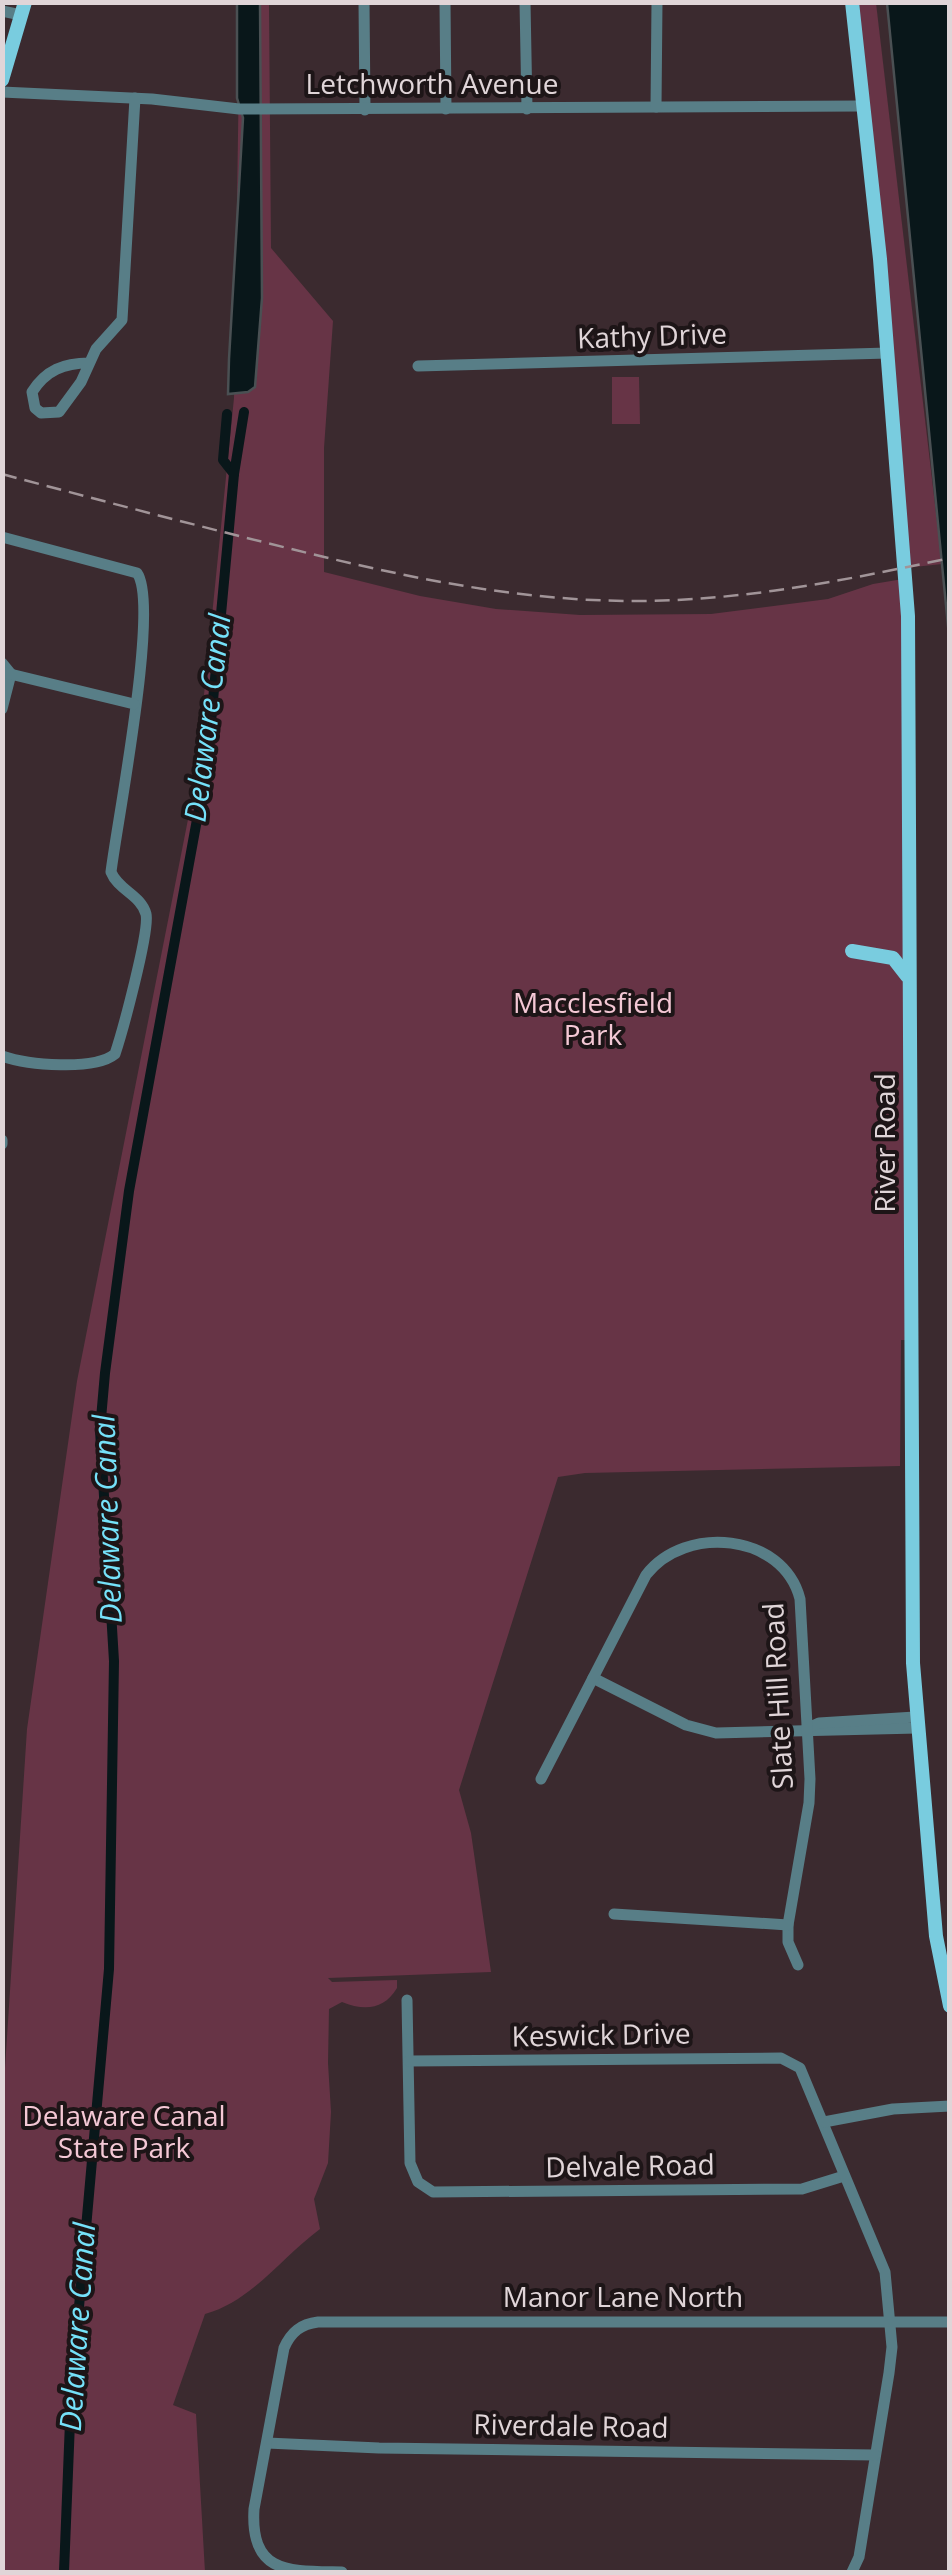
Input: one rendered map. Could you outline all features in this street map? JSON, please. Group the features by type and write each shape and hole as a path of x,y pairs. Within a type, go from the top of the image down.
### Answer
{"main road":[{"name":"River Road","path":"852,2 888,353 908,616 911,1571 916,1722 936,1936 950,2006"},
{"path":"2,80 23,9"},
{"path":"910,951 852,952 898,960 910,981"}],"street":[{"path":"364,2 365,110"},
{"path":"445,2 446,109"},
{"path":"525,2 526,108"},
{"path":"656,107 657,2"},
{"path":"2,11 23,9"},
{"name":"Letchworth Avenue","path":"2,92 135,98 239,109 862,106"},
{"path":"89,363 70,363 49,372 32,392 36,408 41,413 59,412 81,382 96,349 122,320 135,98"},
{"name":"Kathy Drive","path":"418,366 888,353"},
{"path":"2,537 97,560 141,577 144,619 112,872 116,883 140,904 146,922 115,1054 104,1061 72,1064 34,1063 2,1056"},
{"path":"2,708 5,670 134,704"},
{"name":"Slate Hill Road","path":"541,1779 646,1575 662,1558 688,1546 748,1546 777,1559 797,1588 810,1803 788,1926 788,1942 798,1965"},
{"path":"593,1678 669,1718 702,1730 732,1734 806,1729 819,1723 916,1722"},
{"path":"614,1914 788,1926"},
{"path":"407,2000 409,2062"},
{"name":"Keswick Drive","path":"409,2062 781,2058 793,2062 805,2075 824,2122"},
{"name":"Delvale Road","path":"409,2062 410,2162 418,2182 441,2193 802,2188 844,2176"},
{"path":"852,2572 860,2557 892,2347 885,2272 824,2122 893,2110 950,2106"},
{"name":"Manor Lane North","path":"267,2443 284,2348 297,2329 318,2322 950,2322"},
{"path":"267,2443 254,2509 256,2545 274,2565 291,2571 342,2572"},
{"name":"Riverdale Road","path":"267,2443 875,2456"}],"green space":[{"path":"240,3 269,3 271,248 333,321 324,448 324,572 420,596 496,609 580,615 711,614 828,599 903,579 905,1340 901,1340 900,1466 585,1473 558,1477 459,1790 471,1833 491,1972 328,1978 332,1982 397,1980 397,1988 386,2001 373,2007 342,2002 329,2009 328,2163 314,2199 320,2229 252,2289 205,2314 173,2405 196,2414 205,2572 3,2572 2,2114 27,1729 77,1381 195,784 234,398"},
{"path":"853,3 876,3 942,564 905,568"},
{"path":"612,377 639,377 640,424 612,424"}],"shaded area":[{"path":"237,3 260,3 262,298 255,387 248,392 228,394 243,118 237,98"},
{"path":"887,3 949,3 949,636 888,13"}],"waterway":[{"name":"Delaware Canal","path":"64,2572 71,2397 109,1969 114,1661 100,1430 129,1191 207,765 234,474 244,412"},
{"name":"Delaware Canal","path":"227,414 223,460 234,474"}],"railway":[{"path":"2,474 360,565 546,597 642,601 720,597 835,581 950,558"}],"park label":[{"name":"Macclesfield Park","path":"593,1019"},
{"name":"Delaware Canal State Park","path":"124,2132"}]}
